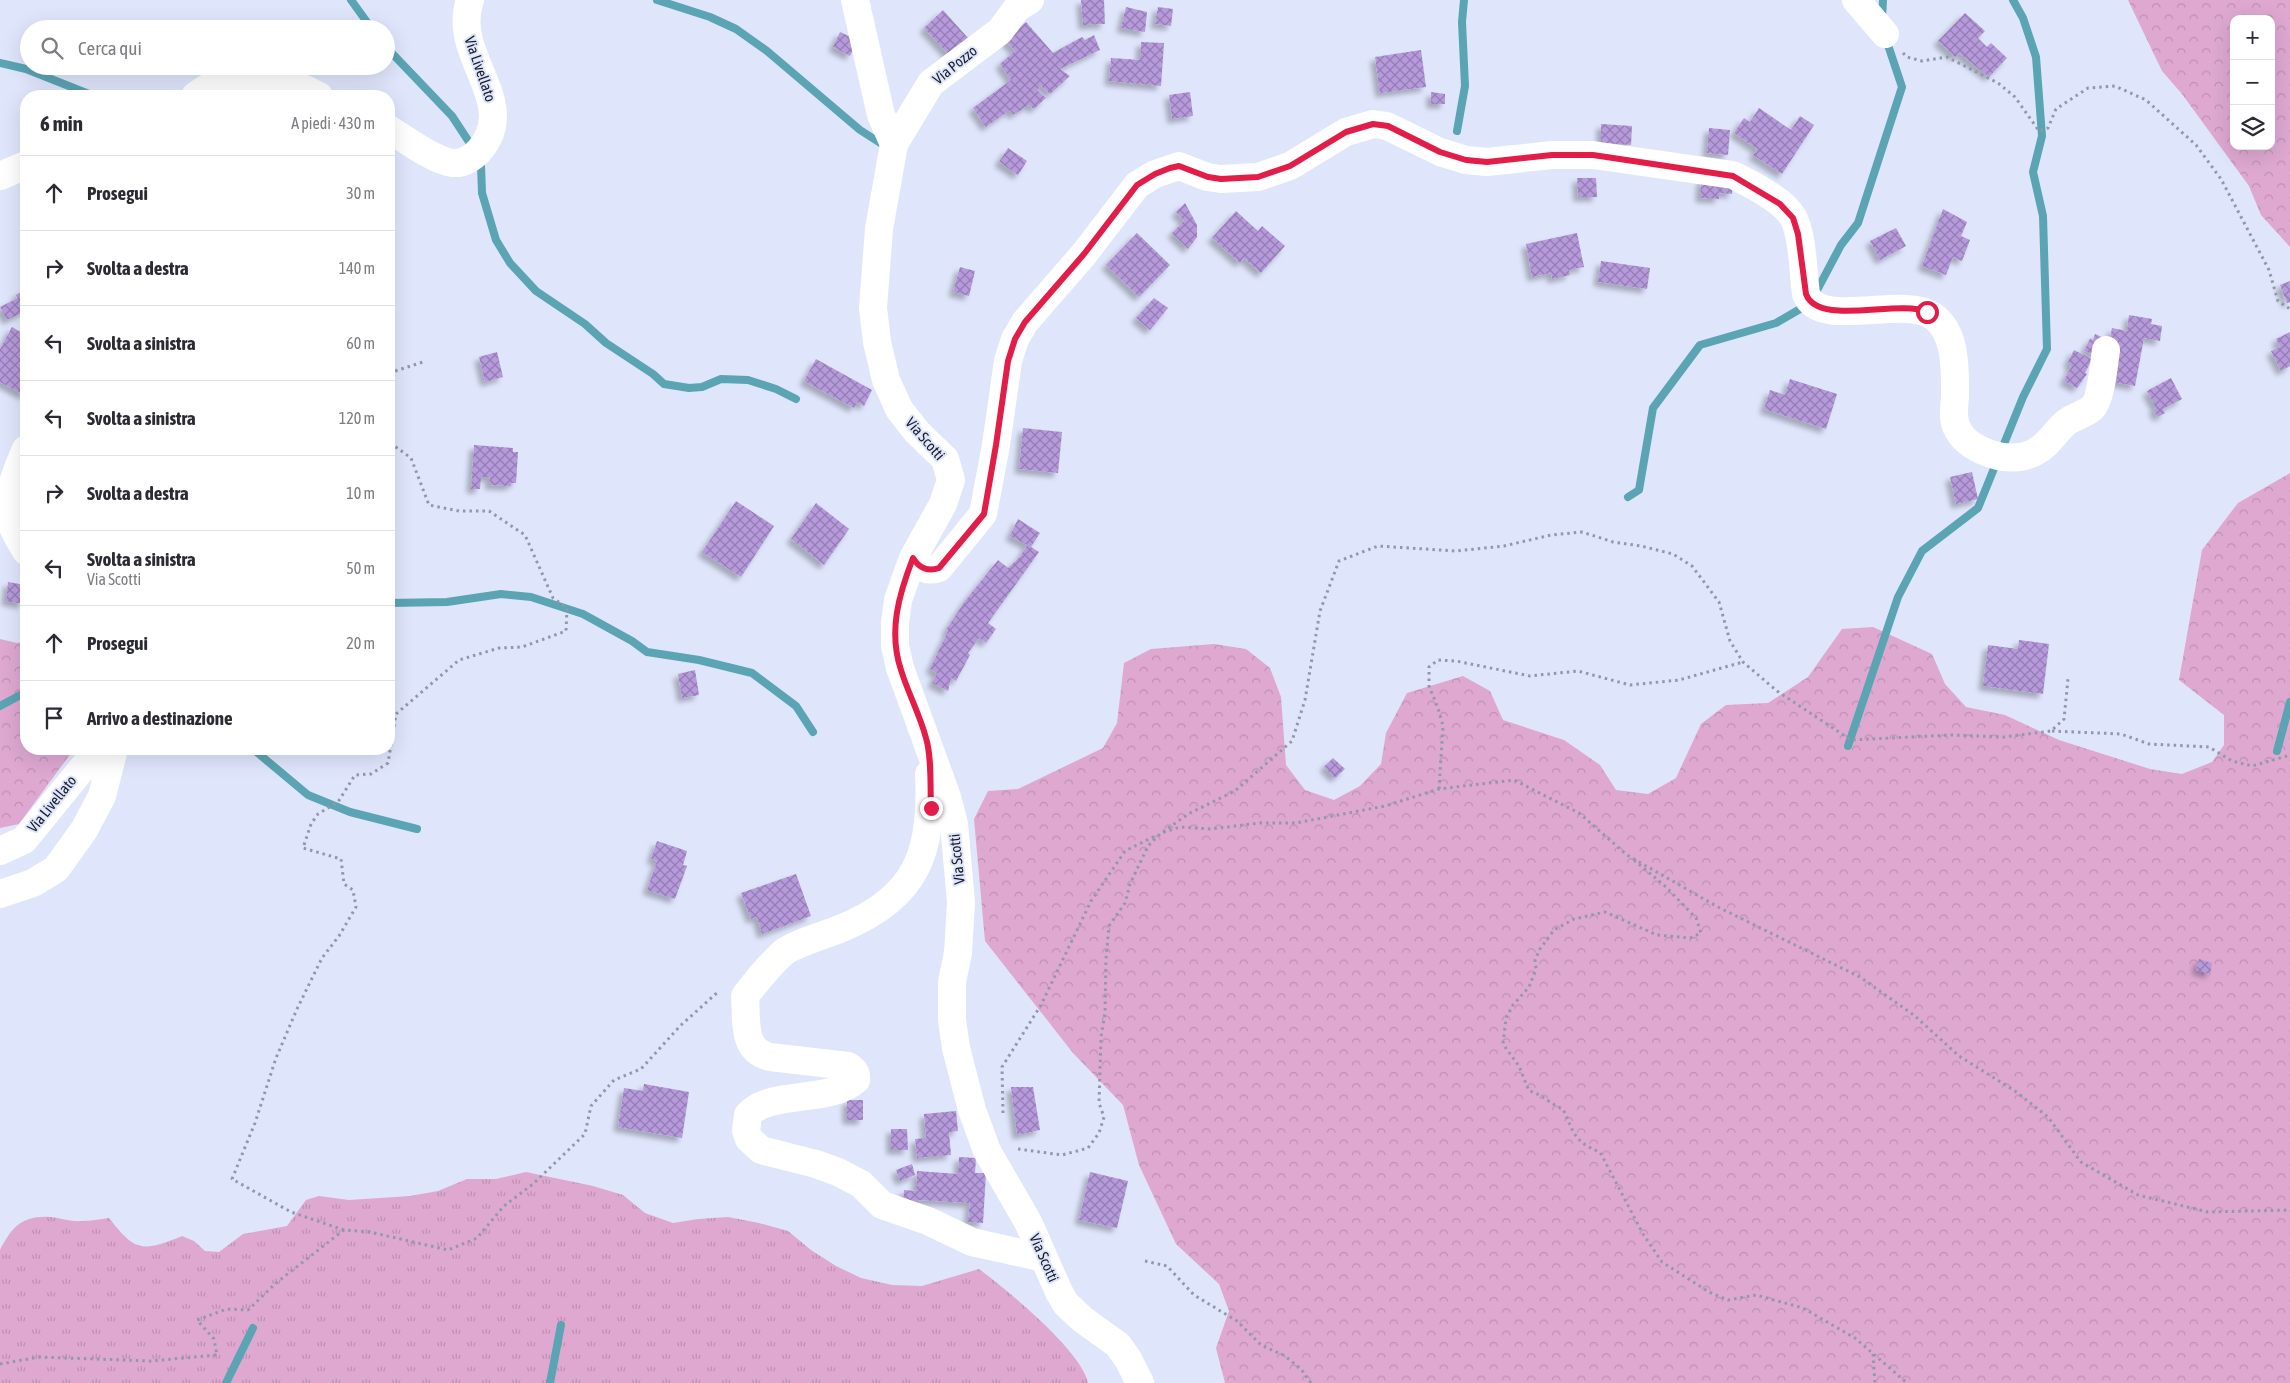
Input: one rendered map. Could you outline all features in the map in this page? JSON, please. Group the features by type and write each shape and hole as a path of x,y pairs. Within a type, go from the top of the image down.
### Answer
{"street":[{"name":"Via Livellato","path":"395,133 441,160 453,163 464,162 476,154 487,142 492,126 494,106 469,43 466,14 470,0"},
{"path":"855,0 881,115 894,144"},
{"name":"Via Pozzo","path":"894,144 931,83 1000,31 1017,8 1030,0"},
{"path":"1856,0 1885,34"},
{"path":"204,90 212,85 242,77 260,77 295,85 306,90"},
{"path":"913,558 922,568 928,570 939,568 984,514 1008,361 1015,339 1025,322 1084,254 1137,185 1155,174 1179,166 1208,177 1221,179 1258,177 1290,166 1335,137 1373,124 1388,126 1440,152 1466,160 1487,162 1552,155 1593,155 1733,176 1749,184 1780,204 1793,218 1798,234 1806,294 1809,301 1815,306 1835,311 1919,309 1935,317 1946,328 1952,350 1955,378 1954,419 1958,431 1972,445 1994,455 2013,458 2033,454 2050,441 2063,426 2093,407 2098,396 2106,350"},
{"name":"Via Scotti","path":"894,144 879,230 873,308 877,342 886,380 899,409 944,459 951,480 943,504 913,558 898,600 894,623 895,646 900,668 947,797 957,847 961,902 958,953 951,998 956,1048 972,1110 987,1151 1028,1222 1066,1304 1118,1345 1128,1359 1140,1383"},
{"path":"0,176 20,168"},
{"path":"20,467 12,490 9,511 20,540"},
{"path":"927,740 931,808 930,825 921,857 905,884 891,900 862,920 784,952 746,996 747,1037 752,1047 758,1052 770,1056 848,1066 857,1075 856,1080 841,1090 759,1105 748,1115 746,1131 749,1139 761,1150 816,1164 838,1172 861,1184 882,1205 928,1221 972,1242 1044,1258"},
{"name":"Via Livellato","path":"0,851 24,840 93,755"},
{"path":"0,894 33,883 56,869 84,830 102,796 112,755"}],"path":[{"path":"1885,34 1908,57 1922,61 1947,58 1998,83 2015,97 2039,131 2048,128 2056,109 2088,88 2114,86 2146,100 2196,145 2221,180 2269,270 2278,301 2290,309"},
{"path":"395,371 426,361"},
{"path":"395,446 411,458 429,505 459,511 489,511 525,536 553,598 567,608 566,630 522,646 498,648 459,660 396,714 395,720"},
{"path":"987,1151 1004,1128 1001,1093 1002,1066 1041,1005 1091,901 1125,851 1161,833 1188,814 1235,791 1292,741 1305,700 1320,611 1339,561 1378,546 1456,551 1504,546 1551,535 1582,532 1613,542 1641,546 1673,554 1692,566 1719,602 1730,641 1743,662 1777,691 1851,740 1950,736 2004,737 2051,731 2121,734 2149,744 2209,747 2232,761 2252,766 2290,755"},
{"path":"1439,789 1443,726 1428,678 1429,666 1438,660 1456,661 1530,676 1578,671 1630,685 1679,680 1743,662"},
{"path":"2051,731 2064,719 2068,679"},
{"path":"389,755 388,763 371,774 355,775 338,802 318,814 311,824 303,848 341,859 344,884 353,890 356,906 339,936 322,958 297,1009 276,1058 255,1124 232,1179 291,1212 344,1230 370,1232 448,1250 478,1238 504,1206 532,1184 585,1134 591,1106 614,1080 641,1069 680,1026 721,988"},
{"path":"987,1151 1010,1148 1062,1155 1088,1148 1099,1133 1104,1117 1099,1102 1101,1037 1105,1013 1109,926 1125,903 1130,884 1148,846 1161,833 1180,827 1210,829 1260,823 1296,823 1385,806 1439,789 1514,780 1579,813 1666,887 1696,918 1701,933 1690,938 1658,935 1605,912 1574,919 1554,930 1535,960 1536,969 1529,987 1513,1005 1506,1018 1502,1044 1519,1066 1528,1091 1539,1093 1552,1105 1563,1109 1573,1134 1584,1146 1600,1152 1643,1234 1662,1262 1709,1292 1728,1300 1756,1295 1803,1308 1855,1338 1906,1383"},
{"path":"1627,855 1753,926 1860,977 1915,1016 1959,1056 2015,1090 2048,1117 2081,1162 2138,1195 2208,1212 2290,1210"},
{"path":"0,1364 39,1357 151,1361 217,1355 214,1339 198,1320 228,1309 248,1310 276,1283 344,1230"},
{"path":"1145,1260 1167,1266 1194,1294 1237,1321 1261,1345 1285,1356 1301,1369 1311,1383"},
{"path":"1873,1353 1875,1383"}],"green space":[{"path":"2128,0 2290,0 2290,247 2261,215 2249,186 2182,94 2162,71"},
{"path":"2290,473 2290,1383 1225,1383 1216,1348 1229,1311 1219,1284 1176,1244 1139,1165 1123,1105 1073,1053 985,941 974,819 988,791 1018,789 1103,748 1117,723 1124,663 1151,649 1214,644 1246,649 1270,668 1281,697 1286,765 1305,790 1334,800 1360,786 1381,764 1386,733 1407,693 1463,676 1490,691 1503,720 1564,740 1600,765 1616,790 1648,794 1676,778 1701,724 1726,705 1768,703 1808,677 1842,629 1873,627 1932,654 1945,684 1966,707 2005,715 2059,740 2150,769 2182,774 2212,762 2224,745 2224,715 2179,680 2202,550 2238,503"},
{"path":"0,639 20,642 20,755 70,755 19,824 0,828"},
{"path":"526,1172 593,1186 623,1195 645,1213 673,1223 728,1217 788,1231 811,1250 836,1266 861,1278 892,1285 922,1286 979,1269 1024,1305 1058,1338 1083,1370 1088,1383 0,1383 0,1250 14,1229 25,1220 41,1217 78,1221 109,1218 126,1237 140,1246 157,1245 182,1236 194,1241 205,1251 219,1252 243,1234 287,1226 306,1200 319,1196 349,1200 410,1196 438,1191 467,1179 496,1179"}],"building":[{"path":"1081,0 1104,0 1105,24 1083,25"},
{"path":"1126,7 1147,12 1145,32 1121,28"},
{"path":"1158,7 1173,9 1171,26 1155,24"},
{"path":"943,10 968,38 950,56 924,28"},
{"path":"1965,13 1985,31 1978,38 1987,47 1991,43 2007,58 1989,77 1959,53 1955,57 1938,41"},
{"path":"1026,22 1053,53 1082,37 1085,40 1094,35 1100,50 1060,69 1070,76 1050,94 1041,86 1037,90 1046,98 1034,109 1029,105 1013,115 1010,110 986,127 973,108 1011,80 1000,64 1015,51 1005,40"},
{"path":"840,32 857,40 850,56 833,47"},
{"path":"1141,42 1164,43 1161,86 1109,81 1111,58 1140,60"},
{"path":"1421,50 1426,87 1380,93 1375,57"},
{"path":"1190,92 1193,116 1172,119 1169,95"},
{"path":"1431,92 1445,94 1445,104 1431,104"},
{"path":"1759,108 1791,130 1800,116 1814,125 1782,174 1753,155 1757,149 1734,133 1744,118 1750,122"},
{"path":"1601,124 1632,126 1631,145 1601,143"},
{"path":"1709,128 1730,130 1728,155 1707,153"},
{"path":"1008,148 1027,161 1018,175 999,162"},
{"path":"1577,178 1596,178 1597,197 1578,197"},
{"path":"1701,179 1733,181 1732,194 1719,193 1719,199 1700,198"},
{"path":"1185,203 1197,225 1197,237 1188,249 1172,233 1184,221 1176,212"},
{"path":"1943,209 1967,222 1961,236 1970,240 1962,261 1953,257 1946,275 1922,266"},
{"path":"1236,211 1258,231 1262,226 1285,246 1261,273 1244,258 1240,263 1212,238"},
{"path":"1896,228 1906,246 1880,260 1870,241"},
{"path":"1137,233 1170,265 1139,297 1106,265"},
{"path":"1577,233 1584,267 1569,270 1570,275 1552,279 1551,273 1532,277 1526,244"},
{"path":"1601,261 1650,268 1647,289 1598,282"},
{"path":"960,267 975,271 969,296 953,292"},
{"path":"2290,281 2290,302 2287,303 2280,285"},
{"path":"20,293 20,314 7,320 0,307 18,298 16,295"},
{"path":"1154,298 1168,308 1150,330 1136,318"},
{"path":"2129,315 2152,319 2151,324 2162,326 2160,341 2144,338 2135,386 2113,382 2108,349 2112,328 2127,331"},
{"path":"12,327 20,332 20,393 0,382 0,349"},
{"path":"2290,332 2290,366 2281,371 2271,351 2280,347 2276,339"},
{"path":"2095,334 2104,338 2097,356 2084,351 2090,339 2093,340"},
{"path":"2074,350 2092,359 2085,373 2087,374 2077,388 2064,381 2071,367 2068,362"},
{"path":"497,352 503,377 485,382 479,357"},
{"path":"816,359 872,390 864,406 857,402 854,408 804,381"},
{"path":"2171,378 2182,399 2163,409 2165,413 2158,417 2153,410 2156,408 2147,391"},
{"path":"1790,379 1837,394 1826,429 1764,409 1770,390 1785,395"},
{"path":"1023,428 1062,432 1058,473 1019,469"},
{"path":"474,445 513,448 513,452 518,452 516,483 511,483 511,486 489,485 490,477 481,477 480,489 471,489"},
{"path":"1972,472 1978,499 1956,504 1950,477"},
{"path":"736,501 774,526 741,577 702,552"},
{"path":"816,503 849,529 824,565 791,539"},
{"path":"1018,519 1040,533 1031,547 1039,552 988,623 996,629 986,643 979,638 968,653 970,655 956,681 951,678 948,691 932,683 937,673 930,669 948,631 946,630 965,601 998,560 1008,568 1020,557 1027,545 1010,536"},
{"path":"8,582 20,584 20,603 6,601"},
{"path":"2019,640 2049,644 2043,694 1983,686 1988,645 2018,649"},
{"path":"695,670 699,695 682,698 678,674"},
{"path":"1333,758 1345,769 1335,778 1324,767"},
{"path":"657,841 687,851 683,865 687,866 675,899 647,890 657,861 651,859"},
{"path":"796,874 811,916 762,934 757,917 751,919 741,893"},
{"path":"2199,959 2212,963 2210,974 2196,970"},
{"path":"644,1084 689,1092 682,1138 618,1127 624,1088 643,1091"},
{"path":"1011,1087 1033,1087 1040,1130 1017,1135"},
{"path":"847,1100 863,1100 863,1120 847,1120"},
{"path":"956,1111 958,1131 949,1132 951,1155 917,1158 915,1139 926,1138 924,1114"},
{"path":"891,1129 907,1129 908,1150 891,1150"},
{"path":"959,1157 976,1158 975,1173 986,1173 983,1223 968,1222 970,1203 918,1200 918,1207 903,1206 904,1190 916,1191 917,1171 958,1174"},
{"path":"912,1164 915,1175 900,1181 896,1170"},
{"path":"1090,1172 1128,1181 1117,1228 1079,1220"}],"waterway":[{"path":"351,0 365,20"},
{"path":"657,0 710,17 736,29 767,51 860,130 885,146"},
{"path":"1457,131 1465,86 1462,22 1464,0"},
{"path":"1882,18 1883,0"},
{"path":"1848,746 1898,597 1922,551 1978,508 2023,397 2047,349 2043,216 2033,172 2042,136 2036,57 2023,18 2013,0"},
{"path":"1814,296 1841,245 1858,223 1902,87 1886,39"},
{"path":"395,56 452,116 473,148"},
{"path":"0,63 20,68"},
{"path":"41,75 79,90"},
{"path":"478,159 481,165 482,193 496,240 510,263 536,291 585,324 606,343 653,374 664,384 689,388 702,387 721,379 748,380 776,389 796,399"},
{"path":"1628,497 1639,490 1653,408 1700,345 1776,323 1807,305"},
{"path":"395,603 447,602 501,594 531,597 583,614 632,641 647,652 699,660 752,673 796,706 813,732"},
{"path":"0,706 20,695"},
{"path":"2277,751 2290,702"},
{"path":"260,755 308,795 350,812 417,829"},
{"path":"550,1383 561,1325"},
{"path":"226,1383 253,1328"}],"route":[{"path":"931,808 927,740 900,668 895,646 894,623 898,600 905,579 913,558 922,568 934,570 939,568 976,526 984,514 996,445 1004,381 1015,339 1025,322 1084,254 1137,185 1146,178 1179,166 1208,177 1221,179 1258,177 1290,166 1335,137 1355,128 1373,124 1388,126 1440,152 1466,160 1487,162 1566,154 1593,155 1733,176 1780,204 1793,218 1798,234 1806,294 1809,301 1815,306 1835,311 1905,308 1919,309 1927,312"}]}
